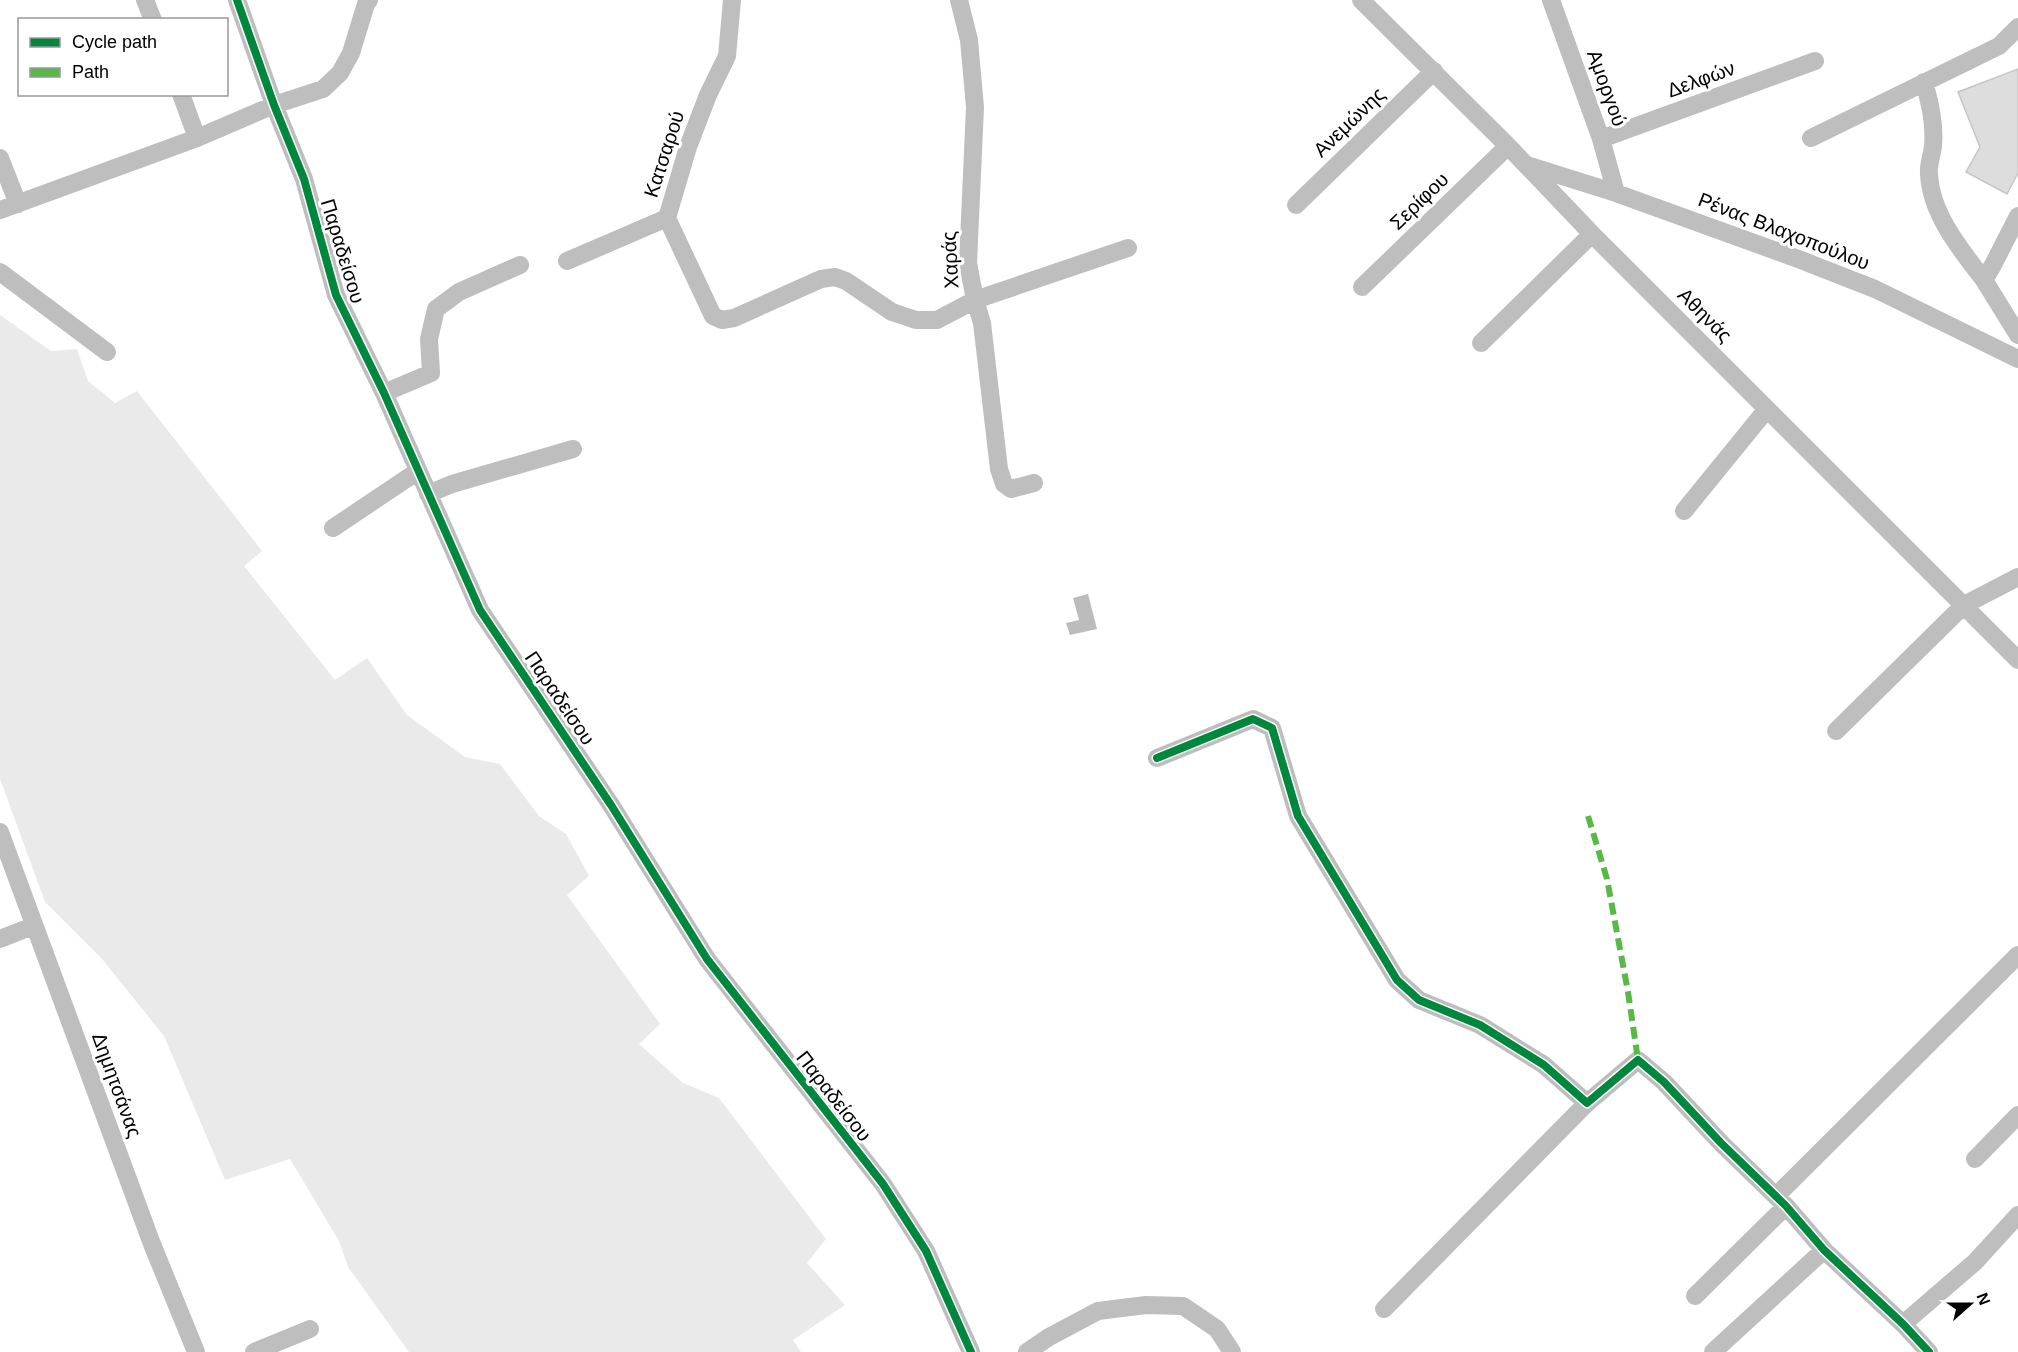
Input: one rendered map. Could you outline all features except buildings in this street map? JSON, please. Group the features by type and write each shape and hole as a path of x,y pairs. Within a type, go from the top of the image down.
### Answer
{"street":[{"path":"145,0 152,18"},
{"name":"Παραδείσου","path":"237,0 274,105 304,179 336,295 384,393 480,610 611,805 708,959 883,1184 926,1251 971,1352"},
{"path":"0,210 197,138 274,105 323,90 340,73 351,53 369,0"},
{"name":"Κατσαρού","path":"567,261 667,218 688,147 708,95 727,56 732,0"},
{"name":"Χαράς","path":"959,0 969,40 975,107 968,263 982,323 999,469 1004,484 1011,489 1034,483"},
{"name":"Αθηνάς","path":"1361,0 1509,146 1592,234 2018,660"},
{"name":"Αμοργού","path":"1551,0 1601,139 1616,193"},
{"path":"1811,138 1999,46 2018,27"},
{"name":"Δελφών","path":"1601,139 1815,61"},
{"name":"Ανεμώνης","path":"1296,205 1434,71"},
{"path":"1924,82 1932,111 1933,144 1929,173 1945,226 1961,252 1984,280 2018,335"},
{"path":"182,96 197,138"},
{"name":"Σερίφου","path":"1362,287 1509,146"},
{"path":"0,158 18,204"},
{"name":"Ρένας Βλαχοπούλου","path":"1526,164 1616,193 1800,260 1875,290 2018,359"},
{"path":"1984,280 2018,216"},
{"path":"667,218 713,316 722,320 734,318 821,279 835,277 846,281 892,312 916,320 936,320 975,300 1128,248"},
{"path":"1481,343 1592,234"},
{"path":"384,393 431,373 429,339 436,309 459,292 520,265"},
{"path":"0,272 107,352"},
{"path":"1684,511 1767,409"},
{"path":"428,494 452,484 573,449"},
{"path":"333,528 418,471"},
{"path":"1836,731 1964,605 2018,577"},
{"path":"1157,758 1253,719 1272,728 1298,816 1397,980 1419,1000 1480,1025 1544,1065 1587,1103"},
{"name":"Δημητσάνας","path":"0,832 152,1244 196,1352"},
{"path":"0,939 33,926"},
{"path":"1695,1296 1781,1201 2018,955"},
{"path":"1383,1309 1587,1103 1638,1060 1664,1082 1721,1143 1781,1201 1824,1250 1903,1324 1929,1352"},
{"path":"1975,1159 2018,1115"},
{"path":"1903,1324 1975,1262 2018,1215"},
{"path":"1713,1352 1824,1250"},
{"path":"1027,1352 1049,1337 1098,1311 1146,1305 1183,1306 1217,1329 1232,1352"},
{"path":"254,1352 310,1329"}],"shaded area":[{"path":"0,315 51,351 77,349 88,381 115,403 137,391 262,551 244,566 335,680 367,658 407,715 465,757 500,764 539,816 566,834 589,876 567,895 660,1024 639,1044 683,1083 719,1098 826,1239 807,1263 845,1305 793,1340 801,1352 409,1352 348,1267 339,1241 290,1159 225,1180 164,1036 102,959 45,902 0,779"},
{"path":"1088,594 1097,629 1070,635 1066,623 1079,620 1073,598"}],"marked path":[{"path":"1588,816 1607,879 1638,1060"}],"cycle path":[{"path":"237,0 274,105 304,179 336,295 384,393 480,610 611,805 707,959 883,1184 926,1251 971,1352"},
{"path":"1157,758 1253,719 1272,728 1298,816 1397,980 1419,1000 1480,1025 1544,1065 1587,1103 1638,1060 1664,1082 1721,1143 1786,1206 1824,1250 1903,1324 1929,1352"}]}
